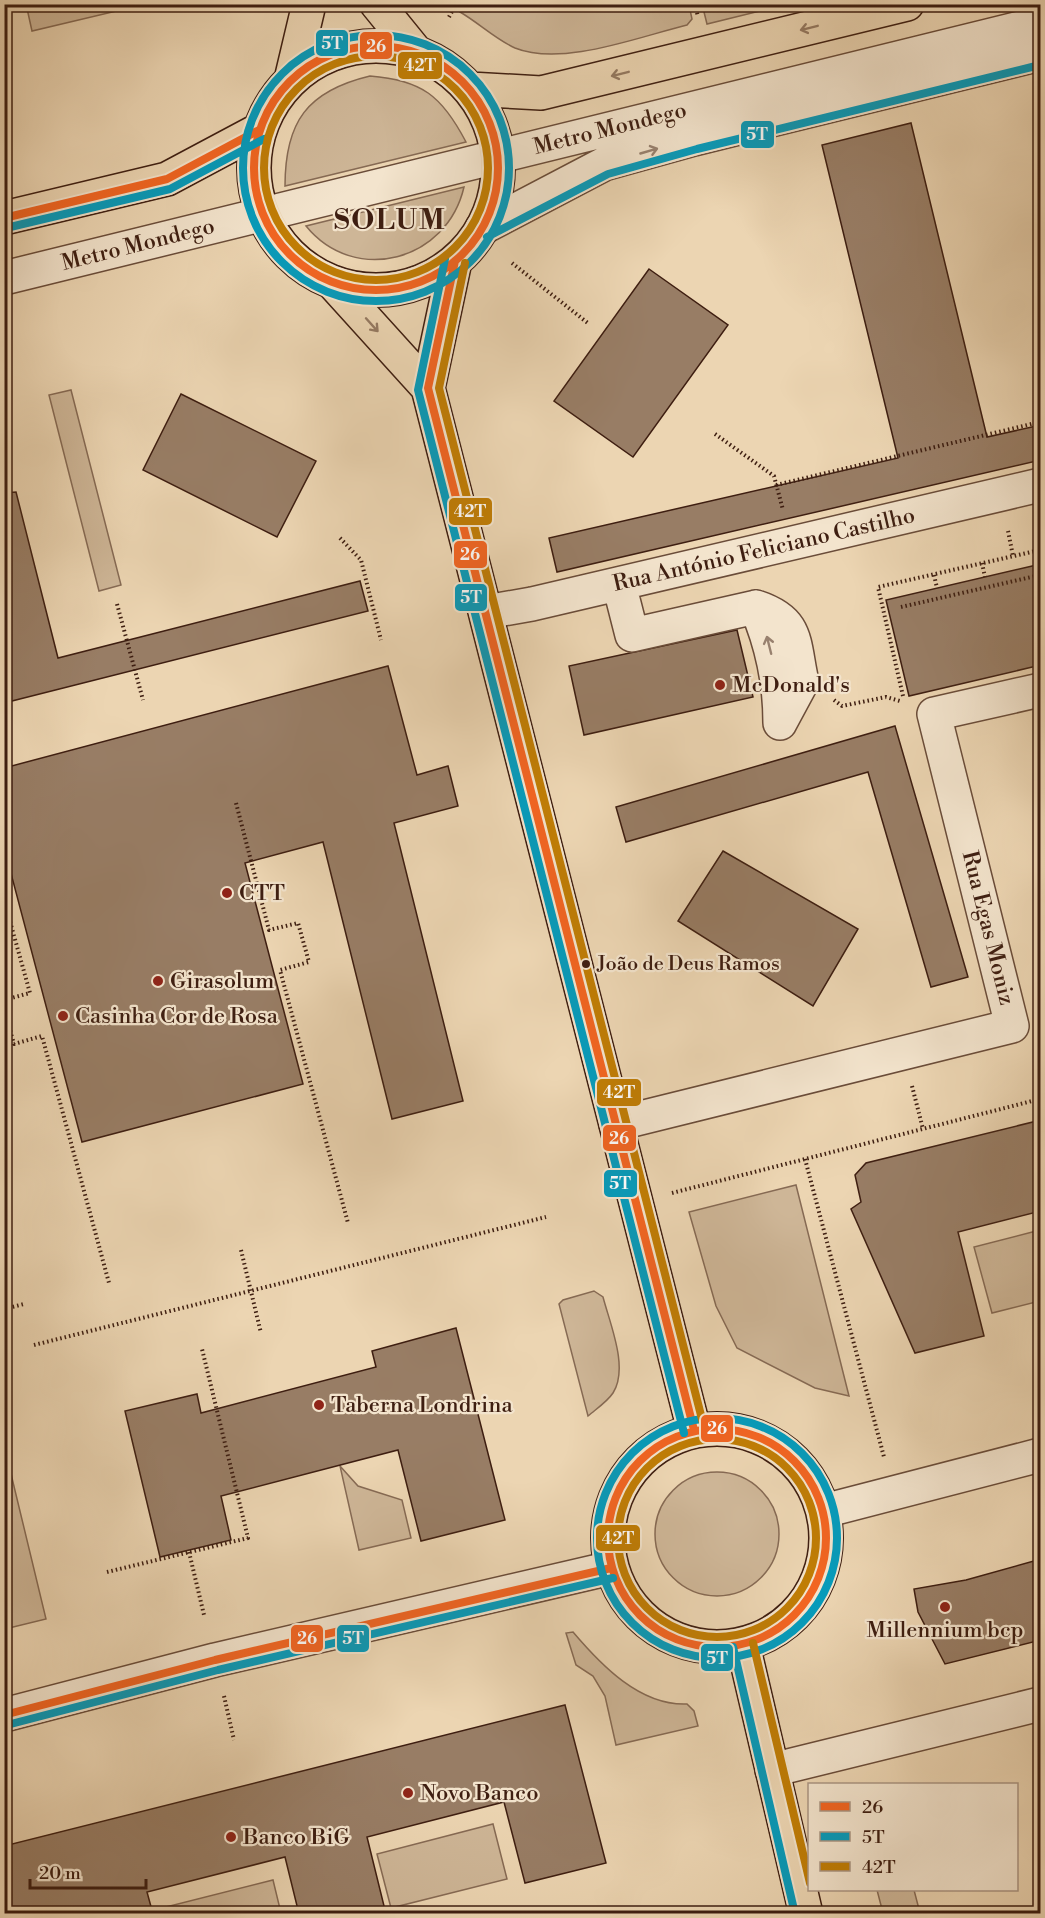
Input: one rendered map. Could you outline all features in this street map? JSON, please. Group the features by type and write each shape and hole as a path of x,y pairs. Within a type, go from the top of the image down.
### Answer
{"main road":[{"path":"291,80 309,4"},
{"path":"377,4 416,52"},
{"path":"470,88 540,93 907,4"},
{"path":"382,45 416,52 436,61 470,88 491,124 498,156 496,193 482,228 470,246 429,280 403,289 374,292 332,282 306,268 284,248 262,213 255,186 254,158 259,130 272,103 291,80 318,60 349,48 382,45"},
{"path":"4,218 167,178 259,130"},
{"path":"454,261 428,388 694,1430"},
{"path":"332,282 428,388"},
{"path":"730,1428 763,1438 792,1457 812,1482 824,1510 827,1545 820,1579 801,1609 775,1632 743,1645 709,1647 676,1640 647,1623 625,1598 611,1568 607,1532 609,1521 615,1497 633,1466 660,1444 694,1430 730,1428"},
{"path":"743,1645 806,1914"}],"street":[{"name":"Metro Mondego","path":"4,279 262,213 1041,23"},
{"path":"482,228 604,164 694,139 1041,54"},
{"name":"Rua António Feliciano Castilho","path":"486,612 619,584 1041,486"},
{"path":"619,584 632,635 756,607 764,626 780,689 780,723"},
{"name":"Rua Egas Moniz","path":"616,1124 1012,1026 934,714 1041,690"},
{"path":"824,1510 1041,1455"},
{"path":"4,1714 134,1680 611,1568"},
{"path":"772,1770 1041,1704"}],"path":[{"path":"449,17 456,4"},
{"path":"512,263 589,324"},
{"path":"776,485 1041,422"},
{"path":"716,434 774,476 786,520"},
{"path":"340,538 361,560 381,640"},
{"path":"904,703 878,587 1041,549"},
{"path":"982,564 985,577"},
{"path":"934,575 937,588"},
{"path":"901,607 1041,575"},
{"path":"117,603 143,700"},
{"path":"831,698 842,706 886,697"},
{"path":"236,803 269,930 298,923 309,962 280,970 348,1223"},
{"path":"4,900 30,993 4,1000"},
{"path":"4,1009 14,1044 42,1036 109,1283"},
{"path":"636,1203 1041,1099"},
{"path":"805,1159 893,1492"},
{"path":"34,1345 546,1216"},
{"path":"241,1250 261,1333"},
{"path":"4,1309 24,1304"},
{"path":"107,1572 248,1539 202,1348"},
{"path":"189,1552 204,1615"},
{"path":"222,1689 234,1740"}],"shaded area":[{"path":"26,4 142,4 142,5 32,31"},
{"path":"702,4 784,4 784,5 707,24"},
{"path":"464,5 689,5 692,19 687,25 600,48 555,54 534,53 515,48 494,36 460,12"},
{"path":"370,76 404,82 428,93 448,113 466,142 285,186 289,144 295,127 304,113 315,101 330,91 348,82"},
{"path":"464,187 454,212 439,233 419,248 397,257 373,260 349,256 326,245 306,226"},
{"path":"71,390 121,585 99,591 49,395"},
{"path":"796,1185 849,1396 815,1388 737,1348 716,1306 689,1212"},
{"path":"1040,1230 1040,1301 992,1313 974,1247"},
{"path":"594,1291 603,1297 617,1346 619,1371 613,1393 588,1416 559,1304 563,1300"},
{"path":"5,1449 46,1619 4,1629"},
{"path":"340,1466 358,1486 402,1500 411,1538 359,1550"},
{"path":"717,1472 741,1477 752,1482 761,1490 769,1499 774,1510 779,1534 774,1558 769,1569 761,1578 752,1586 741,1591 717,1596 693,1591 682,1586 673,1578 665,1569 660,1558 655,1534 660,1510 665,1499 673,1490 682,1482 693,1477"},
{"path":"573,1632 609,1670 638,1691 670,1703 687,1704 694,1711 698,1726 616,1745 605,1696 593,1676 576,1665 566,1633"},
{"path":"493,1824 507,1879 391,1908 377,1854"},
{"path":"273,1880 281,1913 155,1913 154,1910"},
{"path":"877,1891 914,1891 920,1913 883,1913"}],"building":[{"path":"911,123 987,437 1041,425 1041,460 557,572 549,538 898,458 822,145"},
{"path":"649,269 728,325 633,457 554,401"},
{"path":"181,394 316,461 277,537 143,470"},
{"path":"16,492 58,658 360,581 368,611 4,703 4,493"},
{"path":"1041,564 1041,665 909,696 886,600"},
{"path":"737,630 753,697 584,735 569,666"},
{"path":"388,666 417,775 448,766 458,806 394,823 463,1101 392,1119 323,842 245,863 303,1084 82,1142 4,847 4,768"},
{"path":"895,726 968,977 931,987 868,772 626,842 616,807"},
{"path":"723,851 858,929 813,1006 678,921"},
{"path":"1041,1120 1041,1211 958,1232 984,1336 915,1353 851,1209 861,1202 855,1175 866,1163"},
{"path":"456,1328 505,1520 421,1541 398,1450 221,1496 231,1540 160,1557 125,1411 197,1394 201,1413 376,1367 372,1351"},
{"path":"1041,1559 1041,1640 945,1664 918,1612 914,1589 966,1580"},
{"path":"565,1705 606,1863 525,1883 504,1802 367,1837 386,1914 299,1914 285,1857 147,1892 153,1914 4,1914 4,1846"}],"transit line":[{"name":"5T","path":"376,35 402,38 427,45 450,58 470,74 486,94 499,117 506,142 509,168 506,194 499,219 486,242 470,262 450,278 427,291 402,298 376,301 350,298 325,291 302,278 282,262 266,242 253,219 246,194 243,168 246,142 253,117 266,94 282,74 302,58 325,45 350,38 376,35"},
{"name":"26","path":"388,46 411,51 434,60 462,82 478,100 489,121 496,144 498,168 496,192 489,215 478,236 462,254 444,270 423,281 388,290 364,290 329,281 308,270 274,236 263,215 256,192 254,156 263,121 274,100 308,66 329,55 352,48 388,46"},
{"name":"42T","path":"376,56 419,65 438,75 455,89 469,106 479,125 488,168 479,211 469,230 455,247 438,261 419,271 376,280 333,271 314,261 297,247 283,230 273,211 264,168 273,125 283,106 297,89 314,75 333,65 376,56"},
{"name":"5T","path":"487,237 608,174 697,149 1040,65"},
{"name":"26","path":"4,218 167,179 259,130"},
{"name":"5T","path":"6,228 170,189 264,139"},
{"name":"5T","path":"445,259 418,390 684,1433"},
{"name":"26","path":"455,261 428,388 694,1430"},
{"name":"42T","path":"465,263 439,388 704,1427"},
{"name":"5T","path":"717,1418 752,1423 763,1427 784,1438 802,1453 817,1471 828,1492 832,1503 837,1538 832,1573 828,1584 817,1605 802,1623 784,1638 763,1649 752,1653 717,1658 682,1653 671,1649 650,1638 632,1623 617,1605 606,1584 602,1573 597,1538 602,1503 606,1492 617,1471 632,1453 650,1438 671,1427 682,1423 717,1418"},
{"name":"26","path":"706,1429 728,1429 759,1437 778,1447 794,1461 808,1477 818,1496 826,1527 826,1538 822,1570 818,1580 808,1599 794,1615 778,1629 749,1643 728,1647 706,1647 685,1643 656,1629 626,1599 612,1570 608,1549 608,1527 612,1506 626,1477 656,1447 685,1433 706,1429"},
{"name":"42T","path":"717,1439 746,1443 764,1451 787,1468 804,1491 812,1509 816,1538 812,1567 804,1585 787,1608 764,1625 746,1633 717,1637 688,1633 670,1625 647,1608 630,1585 622,1567 618,1538 622,1509 630,1491 647,1468 670,1451 688,1443 717,1439"},
{"name":"26","path":"4,1715 215,1660 611,1568"},
{"name":"5T","path":"7,1725 218,1670 613,1578"},
{"name":"42T","path":"753,1643 808,1875"},
{"name":"5T","path":"733,1647 795,1914"}],"place":[{"name":"McDonald's","path":"720,685"},
{"name":"CTT","path":"227,893"},
{"name":"João de Deus Ramos","path":"586,964"},
{"name":"Girasolum","path":"158,981"},
{"name":"Casinha Cor de Rosa","path":"63,1016"},
{"name":"Taberna Londrina","path":"319,1405"},
{"name":"Millennium bcp","path":"945,1607"},
{"name":"Novo Banco","path":"408,1793"},
{"name":"Banco BiG","path":"231,1837"}],"district":[{"name":"SOLUM","path":"390,220"}]}
